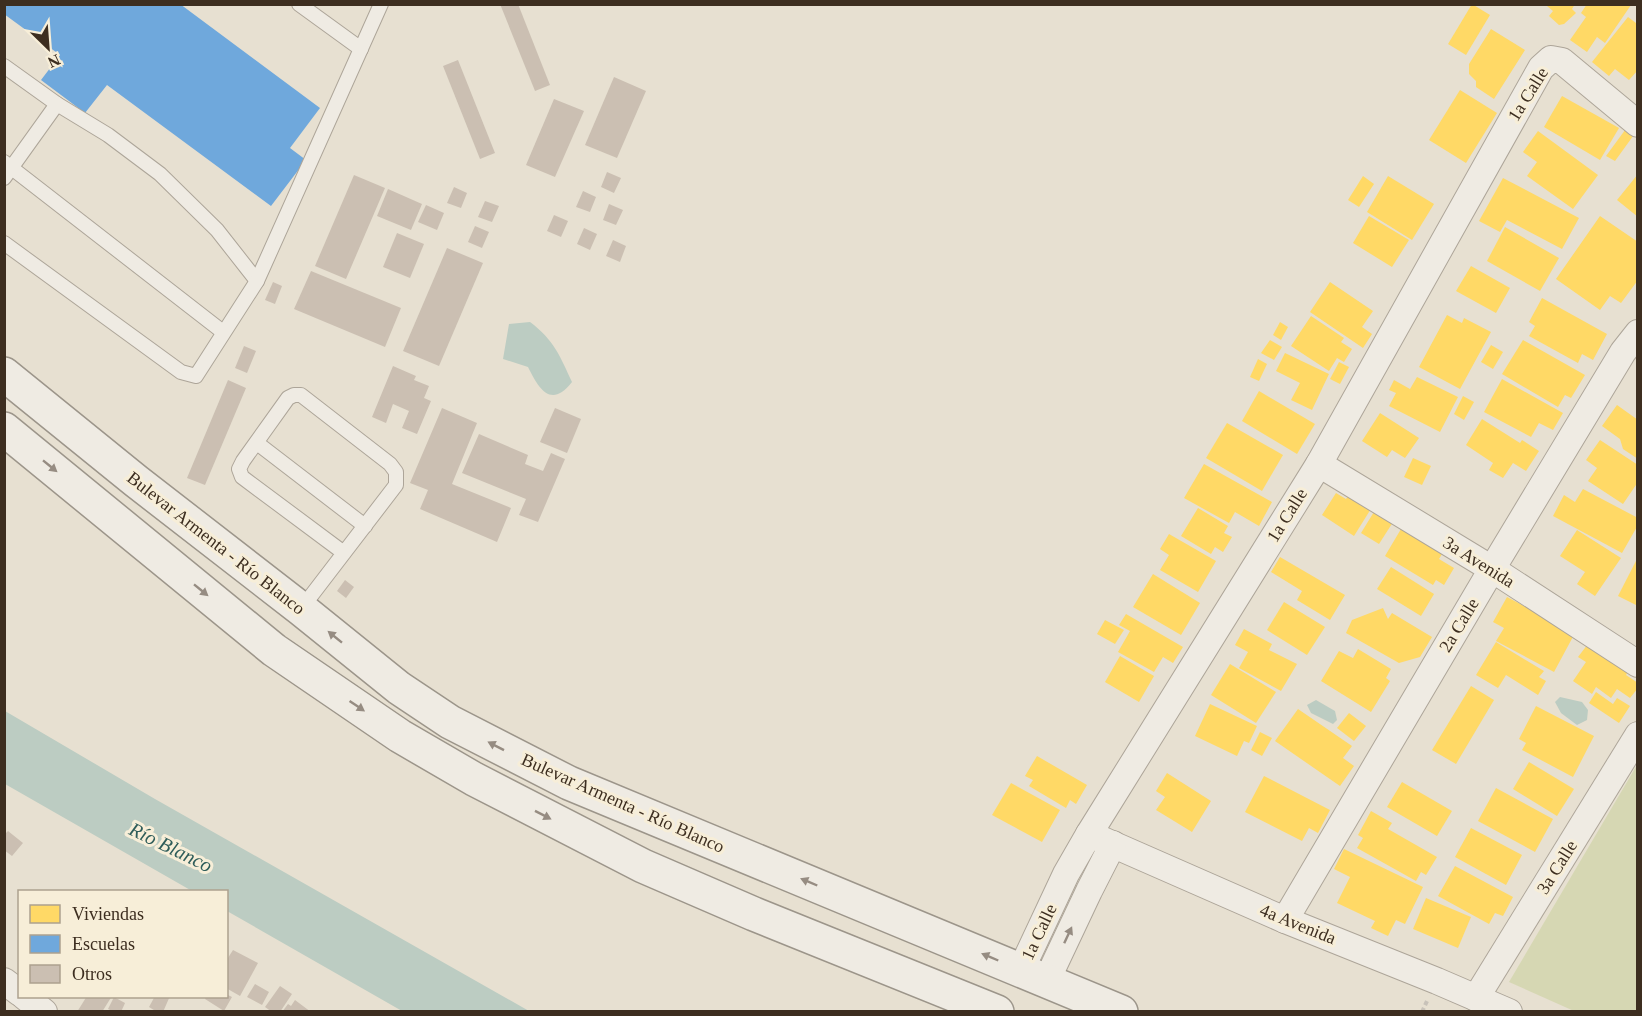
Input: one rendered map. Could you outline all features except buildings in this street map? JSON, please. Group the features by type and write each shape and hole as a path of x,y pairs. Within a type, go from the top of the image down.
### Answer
{"main road":[{"name":"Bulevar Armenta - Río Blanco","path":"4,374 399,688 450,722 569,783 1121,1011"},
{"path":"4,400 96,475 115,486 126,488 136,481"},
{"path":"4,429 274,650 400,736 474,779 643,866 754,914 997,1011"},
{"path":"1034,975 1021,987 1029,996 1065,1011"}],"street":[{"name":"1a Calle","path":"1034,975 1066,874 1319,464 1540,68 1551,59 1562,61 1638,124"},
{"name":"2a Calle","path":"1285,920 1623,352 1638,333"},
{"name":"3a Avenida","path":"1319,464 1492,570 1638,664"},
{"name":"3a Calle","path":"1476,998 1638,735"},
{"name":"4a Avenida","path":"1089,834 1285,920 1509,1011"},
{"name":"1a Calle","path":"1034,975 1089,891 1113,844"},
{"path":"4,981 18,992"},
{"path":"27,998 44,1011"}],"lane":[{"path":"299,4 361,49"},
{"path":"4,243 181,372 196,376 257,281 381,4"},
{"path":"4,66 57,104 108,135 160,174 217,230 257,281"},
{"path":"57,104 7,169 223,332"},
{"path":"301,609 344,554 396,485 396,472 390,464 301,395 294,395 288,398 239,469 242,477 344,554"},
{"path":"257,443 365,526"}],"green space":[{"path":"1637,765 1637,1011 1574,1011 1509,982"}],"water":[{"path":"530,322 551,342 572,382 558,394 552,395 541,389 528,367 503,359 509,324"},
{"path":"1560,697 1582,702 1588,710 1587,720 1577,725 1561,713 1555,702"},
{"path":"1316,700 1335,711 1337,720 1333,724 1311,713 1307,705"},
{"name":"Río Blanco","path":"5,711 155,799 529,1011 402,1011 228,912 228,890 190,890 5,784"}]}
